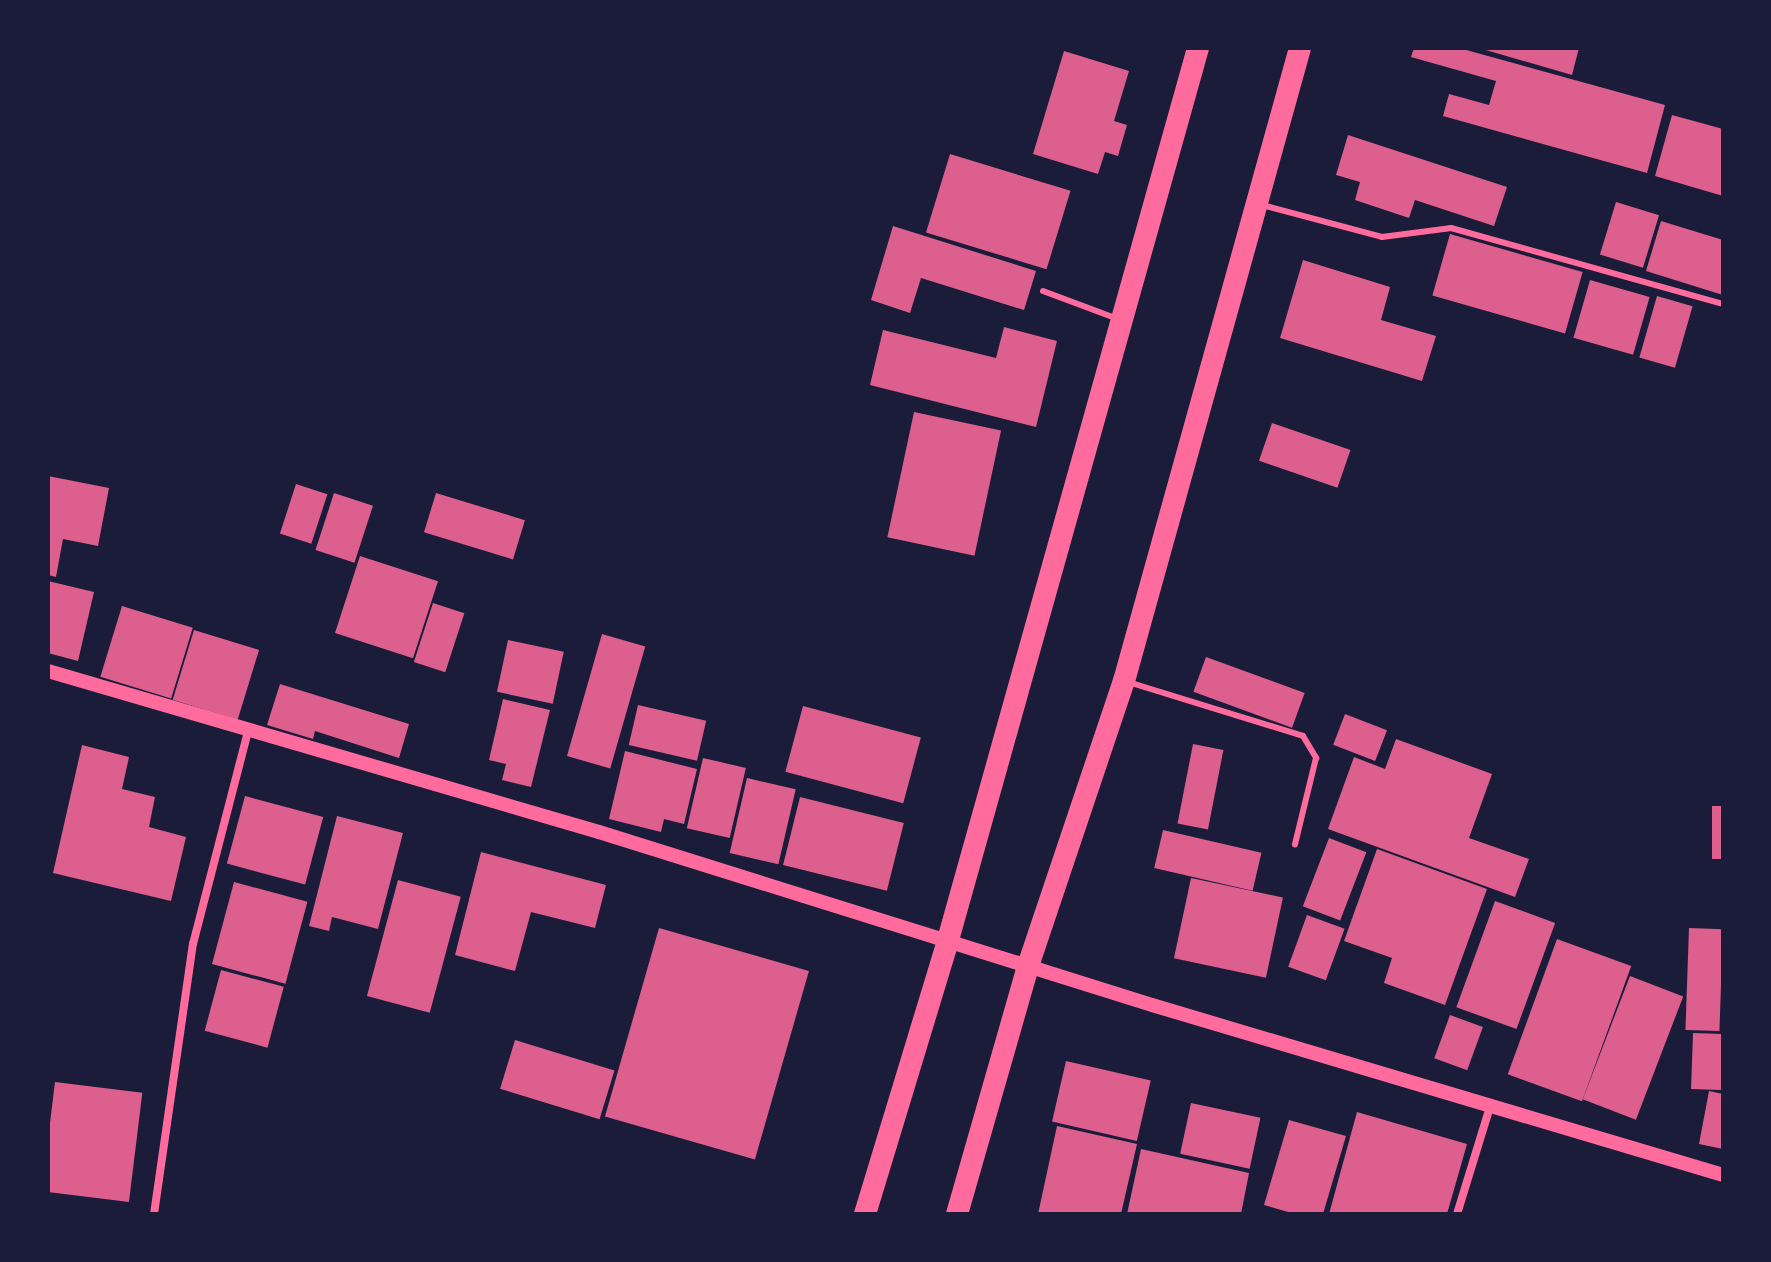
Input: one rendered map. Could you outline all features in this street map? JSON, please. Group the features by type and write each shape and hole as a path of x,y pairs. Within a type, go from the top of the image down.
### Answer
{"highway":[{"path":"865,1214 948,940 1198,48"},
{"path":"957,1214 1029,963 1124,681 1300,48"}],"street":[{"path":"48,671 1029,963 1490,1107 1723,1175"},
{"path":"154,1214 193,944 248,732"},
{"path":"1457,1214 1490,1107"}],"lane":[{"path":"1255,203 1382,237 1451,228 1723,304"},
{"path":"1043,291 1122,320"},
{"path":"1124,681 1303,736 1316,758 1295,844"}],"building":[{"path":"1414,48 1459,48 1665,105 1647,173 1443,116 1449,94 1489,105 1496,81 1411,57"},
{"path":"1479,48 1579,48 1572,75"},
{"path":"1064,51 1129,71 1114,121 1127,125 1118,156 1105,152 1098,174 1033,154"},
{"path":"1672,115 1723,129 1723,196 1655,176"},
{"path":"1348,135 1507,187 1494,226 1415,200 1409,218 1355,200 1360,182 1336,175"},
{"path":"950,154 1070,191 1047,269 926,232"},
{"path":"1616,202 1659,215 1643,268 1600,255"},
{"path":"1661,221 1723,240 1723,295 1646,271"},
{"path":"893,226 1036,271 1024,310 921,278 910,313 871,300"},
{"path":"1450,234 1583,272 1565,334 1432,296"},
{"path":"1303,260 1390,287 1381,320 1436,336 1422,381 1280,338"},
{"path":"1590,280 1650,297 1633,355 1573,338"},
{"path":"1657,296 1693,306 1675,368 1639,358"},
{"path":"1004,327 1057,341 1036,427 870,385 883,330 996,358"},
{"path":"914,412 1001,431 974,556 887,537"},
{"path":"1272,423 1350,450 1337,488 1259,461"},
{"path":"48,476 109,488 98,546 63,539 56,577 48,575"},
{"path":"296,484 327,494 311,544 280,533"},
{"path":"334,493 373,506 354,563 315,550"},
{"path":"436,493 525,520 513,559 424,532"},
{"path":"360,556 438,581 413,658 335,633"},
{"path":"48,581 94,592 78,661 48,653"},
{"path":"433,603 464,613 445,672 414,662"},
{"path":"122,606 193,628 171,698 100,677"},
{"path":"194,630 259,650 238,720 173,700"},
{"path":"602,634 645,646 610,768 567,756"},
{"path":"508,640 564,652 553,704 497,692"},
{"path":"1206,657 1305,693 1292,728 1193,692"},
{"path":"280,684 409,724 399,758 315,731 313,739 267,725"},
{"path":"503,699 550,710 531,787 502,780 506,764 489,760"},
{"path":"638,705 706,721 697,761 629,745"},
{"path":"803,706 921,738 903,803 785,772"},
{"path":"1345,714 1387,730 1375,761 1333,745"},
{"path":"1396,739 1492,774 1469,838 1529,859 1515,897 1328,829 1354,757 1385,769"},
{"path":"1193,744 1223,750 1208,829 1178,824"},
{"path":"82,745 129,757 122,789 155,797 149,827 186,837 171,901 53,873"},
{"path":"625,751 697,769 684,824 664,819 661,832 609,819"},
{"path":"703,758 746,768 730,838 687,828"},
{"path":"747,778 796,789 778,864 730,853"},
{"path":"245,796 323,817 305,885 227,864"},
{"path":"800,797 904,823 887,891 783,865"},
{"path":"1712,806 1723,806 1723,859 1712,859"},
{"path":"337,816 403,833 378,929 332,917 329,931 309,926"},
{"path":"1163,830 1261,853 1253,891 1154,868"},
{"path":"1329,838 1366,852 1340,920 1303,906"},
{"path":"1377,849 1487,889 1445,1005 1384,983 1392,958 1344,941"},
{"path":"481,852 606,885 595,928 531,912 515,971 455,955"},
{"path":"1191,878 1283,898 1266,978 1174,958"},
{"path":"398,880 461,897 430,1013 367,996"},
{"path":"234,882 307,902 285,984 212,964"},
{"path":"1495,901 1555,923 1516,1029 1456,1007"},
{"path":"1307,915 1345,929 1326,980 1288,967"},
{"path":"659,928 809,971 755,1159 605,1116"},
{"path":"1689,928 1723,929 1719,1031 1685,1030"},
{"path":"1557,939 1631,966 1582,1101 1508,1074"},
{"path":"221,970 284,987 267,1048 205,1031"},
{"path":"1630,976 1683,996 1636,1120 1583,1099"},
{"path":"1450,1015 1483,1027 1467,1070 1434,1058"},
{"path":"1693,1033 1723,1034 1721,1090 1691,1089"},
{"path":"515,1040 614,1070 600,1119 500,1089"},
{"path":"1066,1061 1151,1081 1137,1141 1052,1121"},
{"path":"55,1082 142,1093 129,1202 48,1192 48,1139"},
{"path":"1709,1091 1723,1094 1723,1149 1699,1144"},
{"path":"1191,1103 1260,1118 1250,1169 1180,1154"},
{"path":"1357,1112 1467,1144 1447,1214 1329,1214"},
{"path":"1289,1120 1346,1136 1323,1214 1295,1214 1264,1205"},
{"path":"1057,1126 1137,1144 1121,1214 1038,1214"},
{"path":"1141,1149 1249,1173 1241,1214 1127,1214"}]}
